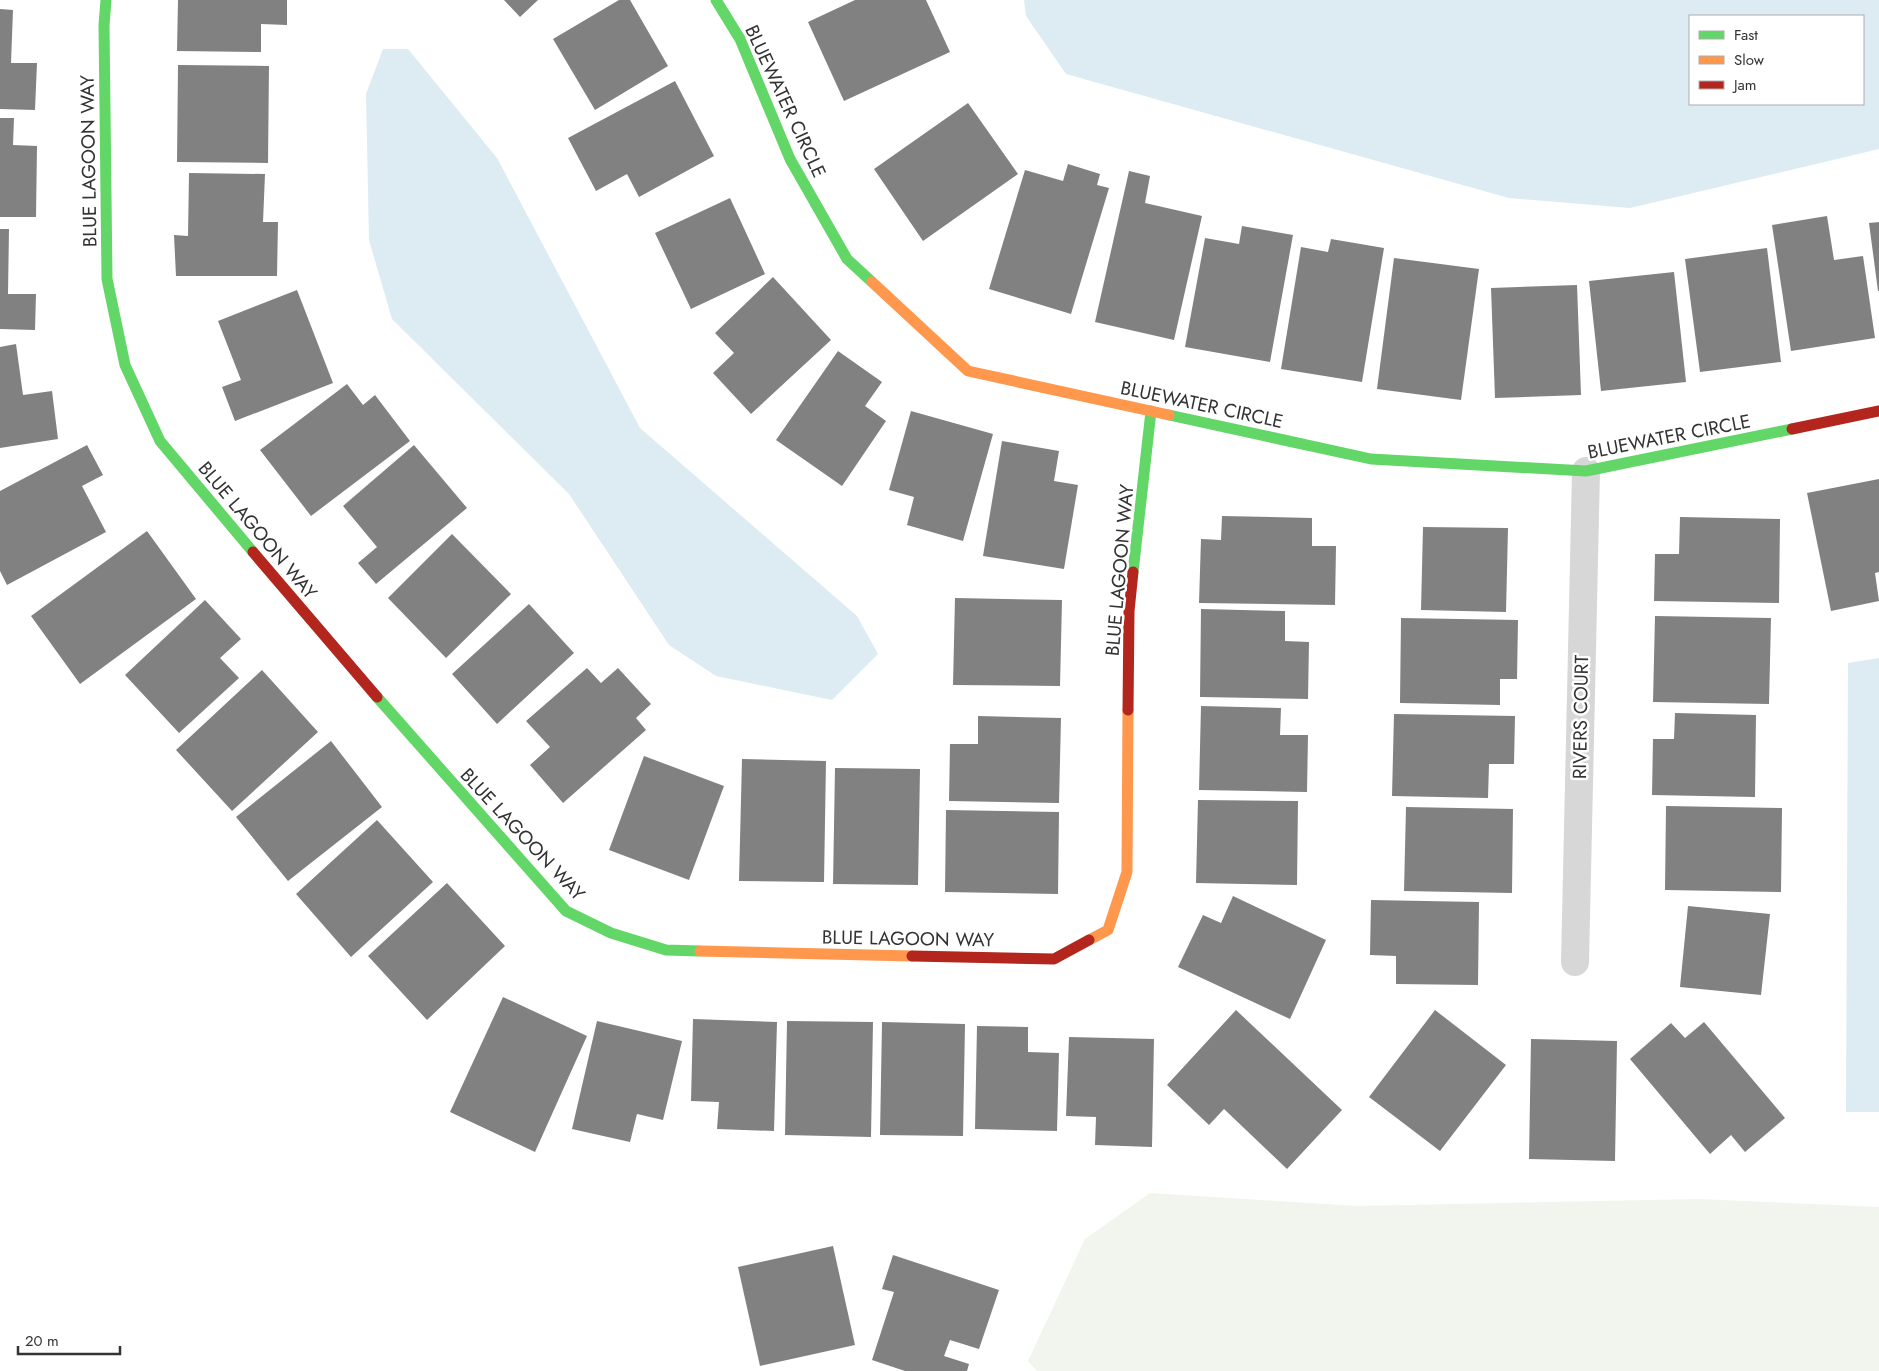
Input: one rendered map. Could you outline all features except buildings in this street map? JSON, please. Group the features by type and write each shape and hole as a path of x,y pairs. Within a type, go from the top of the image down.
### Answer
{"street":[{"name":"BLUE LAGOON WAY","path":"106,0 104,24 107,279 125,365 160,440 335,650 566,912 611,933 666,950 1054,959 1108,930 1128,872 1129,610 1152,412"},
{"name":"BLUEWATER CIRCLE","path":"716,0 740,39 790,159 847,259 968,371 1371,459 1586,471 1879,411"},
{"name":"RIVERS COURT","path":"1575,962 1586,471"}],"shaded area":[{"path":"1024,0 1879,0 1879,149 1630,208 1509,198 1066,74 1026,16"},
{"path":"383,49 408,49 497,158 640,428 857,616 878,654 832,700 716,676 669,645 569,494 392,319 369,240 366,94"},
{"path":"1879,658 1879,1112 1846,1112 1848,663"},
{"path":"1150,1193 1358,1206 1698,1199 1879,1207 1879,1371 1037,1371 1028,1361 1085,1239"}],"traffic: fast":[{"path":"106,0 104,25 107,279 125,365 160,441 253,552"},
{"path":"716,0 740,39 790,159 847,259 872,282"},
{"path":"1133,572 1151,411"},
{"path":"1169,415 1371,459 1586,471 1792,429"},
{"path":"377,697 566,911 611,933 666,950 700,951"}],"traffic: slow":[{"path":"872,282 968,371 1169,415"},
{"path":"1089,940 1108,930 1127,872 1128,710"},
{"path":"700,951 912,956"}],"traffic: jam":[{"path":"1792,429 1879,411"},
{"path":"253,552 377,697"},
{"path":"1128,710 1129,611 1133,572"},
{"path":"912,956 1054,959 1089,940"}]}
